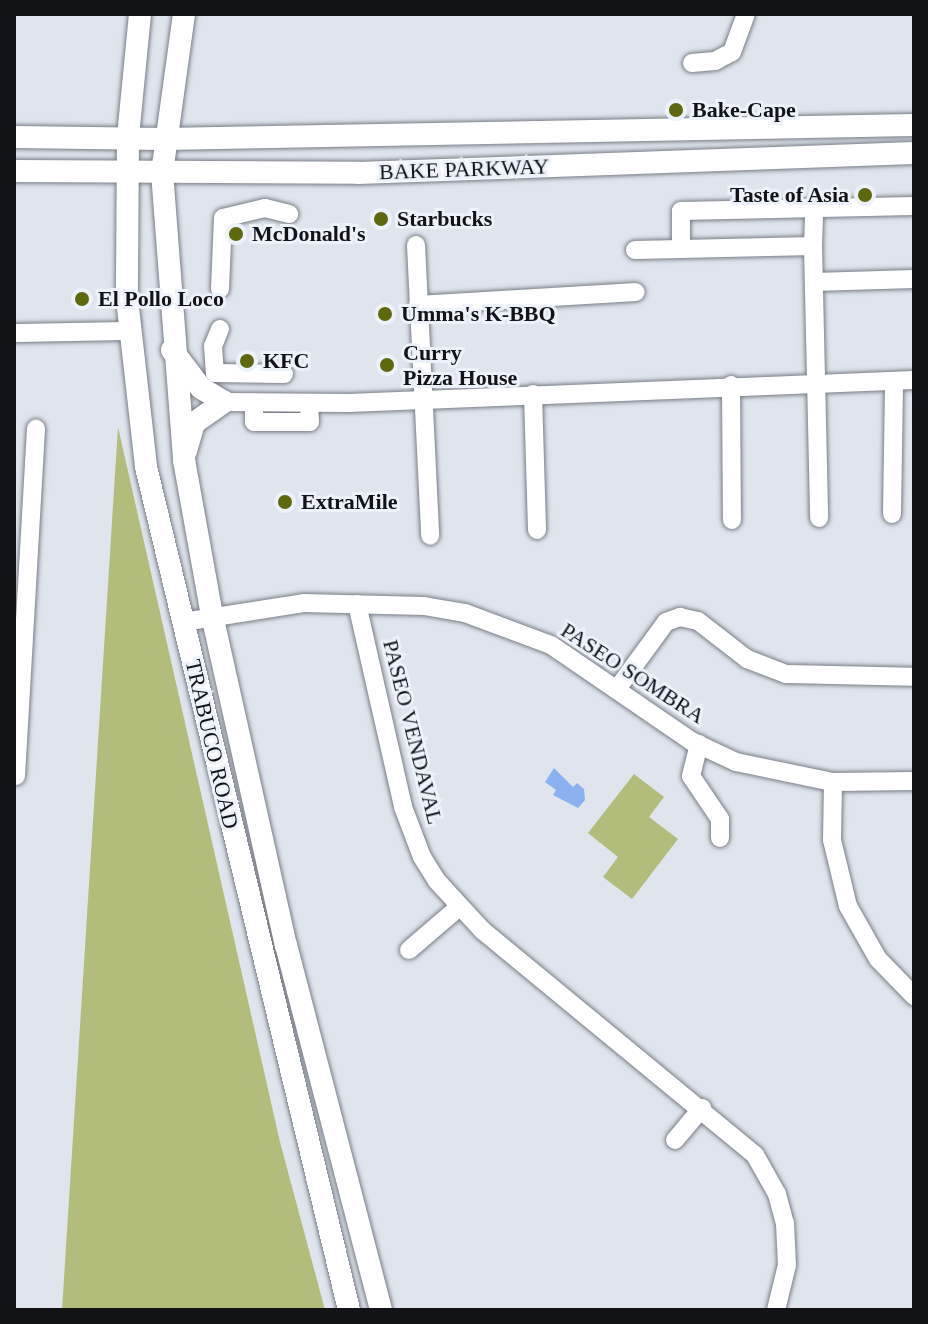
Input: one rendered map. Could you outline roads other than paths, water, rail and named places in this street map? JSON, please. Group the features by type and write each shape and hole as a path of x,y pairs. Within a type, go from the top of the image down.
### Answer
{"main road":[{"name":"TRABUCO ROAD","path":"140,14 128,137 130,331 146,467 294,1094 349,1310"},
{"name":"TRABUCO ROAD","path":"184,14 164,139 162,172 172,350 184,460 212,615 323,1087 381,1310"},
{"name":"BAKE PARKWAY","path":"14,137 164,139 914,125"},
{"name":"BAKE PARKWAY","path":"14,171 358,173 914,153"},
{"path":"172,350 201,388 224,402 194,423 184,460"},
{"path":"294,1094 323,1087"}],"street":[{"path":"692,63 715,61 732,52 746,14"},
{"path":"681,249 681,211 914,206"},
{"path":"220,289 223,218 265,208 289,214"},
{"path":"814,208 819,518"},
{"path":"416,245 421,400 430,536"},
{"path":"635,250 813,246"},
{"path":"814,282 914,279"},
{"path":"418,305 636,292"},
{"path":"220,329 213,346 215,373 284,374"},
{"path":"14,333 130,331"},
{"path":"224,402 254,412 309,403 914,380"},
{"path":"892,514 894,381"},
{"path":"731,385 732,520"},
{"path":"533,394 537,530"},
{"path":"16,776 18,658 36,429"},
{"name":"PASEO SOMBRA","path":"183,622 212,615 304,603 424,606 486,618 551,645 699,744 757,768 833,782 914,781"},
{"name":"PASEO VENDAVAL","path":"357,604 411,830 437,881 459,907 744,1142 777,1194 787,1265 776,1310"},
{"path":"617,689 666,622 680,617 698,621 747,659 786,674 914,677"},
{"path":"699,744 691,776 720,819 720,838"},
{"path":"833,782 832,840 848,906 878,959 914,996"},
{"path":"409,950 459,907"},
{"path":"675,1140 702,1108"}],"water":[{"path":"554,768 573,787 577,783 584,789 585,800 578,808 553,795 556,790 545,782"}],"place":[{"name":"Bake-Cape","path":"676,110"},
{"name":"Taste of Asia","path":"865,195"},
{"name":"Starbucks","path":"381,219"},
{"name":"McDonald's","path":"236,234"},
{"name":"El Pollo Loco","path":"82,299"},
{"name":"Umma's K-BBQ","path":"385,314"},
{"name":"KFC","path":"247,361"},
{"name":"Curry Pizza House","path":"387,365"},
{"name":"ExtraMile","path":"285,502"}]}
